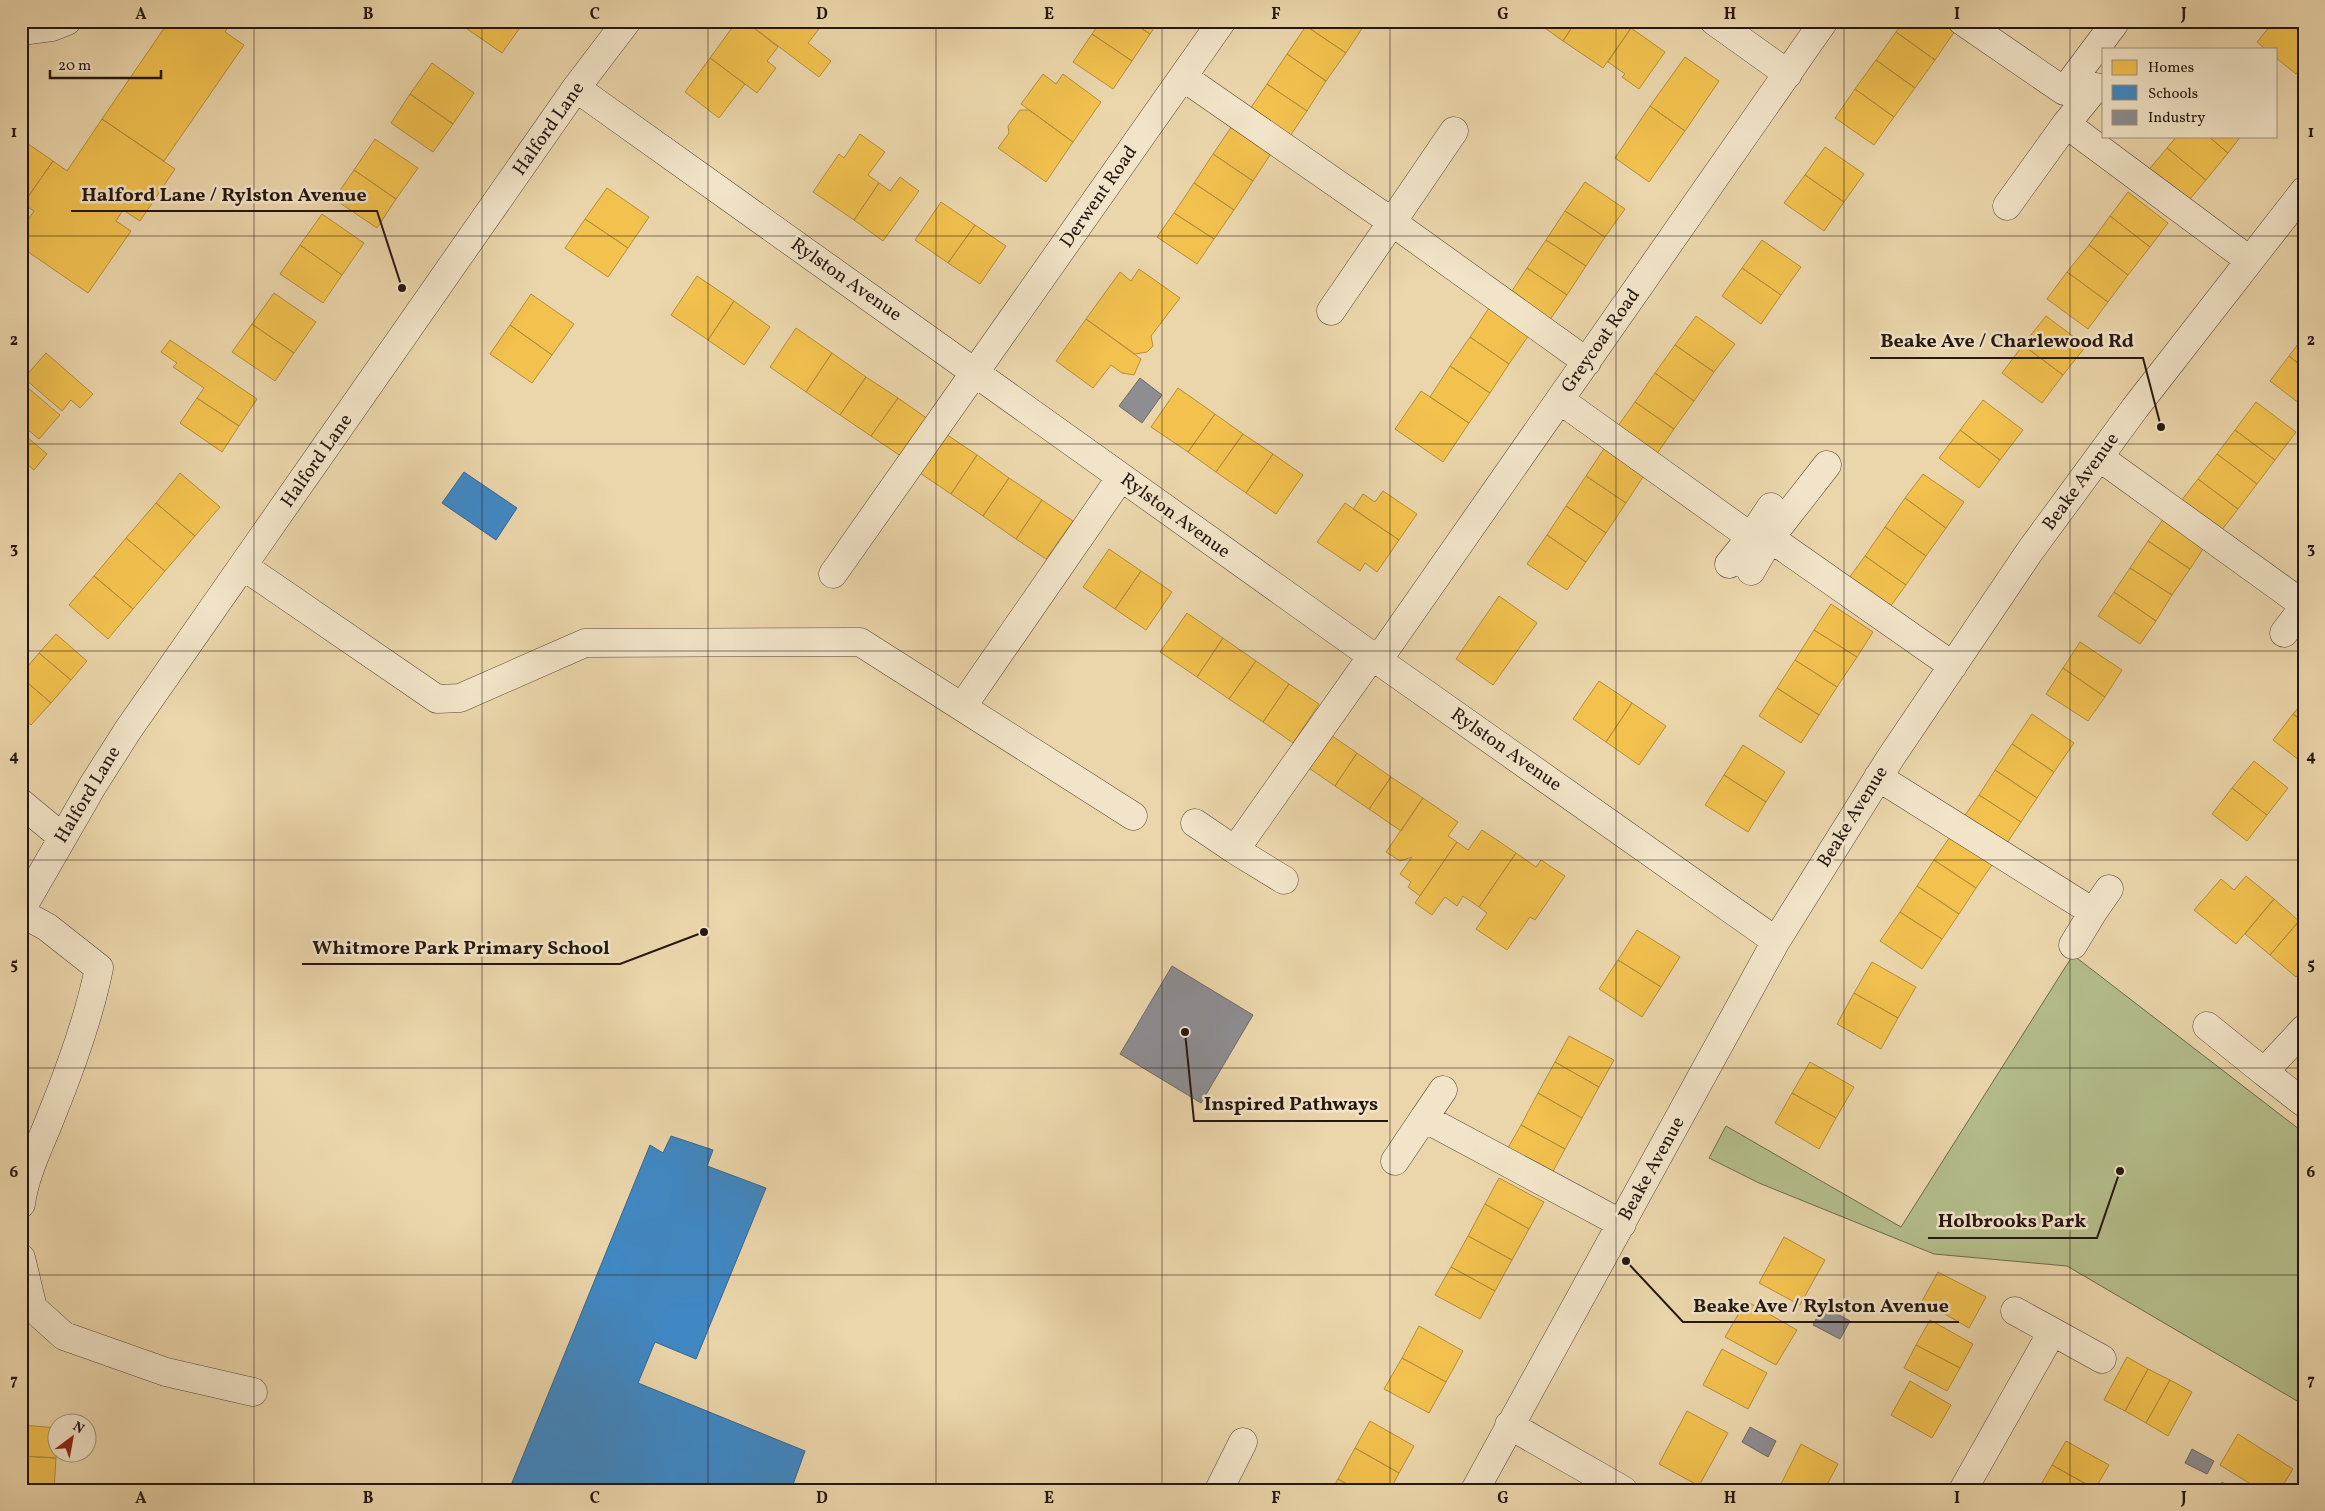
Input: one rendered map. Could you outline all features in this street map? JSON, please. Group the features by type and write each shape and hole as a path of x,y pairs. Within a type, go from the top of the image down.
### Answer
{"street":[{"path":"21,31 52,26 67,21"},
{"name":"Halford Lane","path":"21,911 62,838 128,730 576,88 627,21"},
{"name":"Derwent Road","path":"833,574 1222,21"},
{"path":"1714,21 1788,74"},
{"name":"Greycoat Road","path":"1235,850 1587,362 1824,21"},
{"path":"1962,21 2064,91 2114,24"},
{"path":"1183,77 1392,222 1587,362"},
{"path":"2007,206 2066,124 2096,87"},
{"name":"Rylston Avenue","path":"576,88 1120,477 1776,941"},
{"path":"2066,124 2249,260"},
{"path":"1331,311 1454,131"},
{"name":"Beake Avenue","path":"1475,1490 1776,941 1878,777 2030,551 2099,457 2304,191"},
{"path":"1560,400 1953,666"},
{"path":"2099,457 2304,606 2284,634"},
{"path":"1740,567 1761,537 1827,465"},
{"path":"962,707 1120,477"},
{"path":"1761,537 1773,504"},
{"path":"243,566 437,700 460,698 585,643 860,642 1133,816"},
{"path":"1878,777 2093,912"},
{"path":"21,803 62,838"},
{"path":"1194,823 1284,880"},
{"path":"2073,945 2109,889"},
{"path":"21,911 47,927 99,968 93,1000 59,1096 23,1187 21,1204"},
{"path":"2207,1026 2304,1103"},
{"path":"2264,1072 2304,1029"},
{"path":"1395,1161 1443,1090"},
{"path":"1424,1118 1622,1224"},
{"path":"21,1258 33,1308 64,1336 166,1372 253,1392"},
{"path":"2015,1311 2102,1359"},
{"path":"1963,1490 2052,1332"},
{"path":"1509,1425 1623,1490"},
{"path":"1219,1490 1243,1442"}],"green space":[{"path":"2073,955 2304,1133 2304,1405 2067,1266 1934,1254 1759,1183 1709,1158 1726,1126 1901,1227"}],"building: Homes":[{"path":"169,21 232,21 225,32 244,45 164,161 102,119"},
{"path":"462,21 517,21 522,25 502,53 460,24"},
{"path":"737,21 745,21 778,47 767,61 776,68 757,93 710,58"},
{"path":"745,21 825,21 808,43 831,61 819,77"},
{"path":"1101,21 1130,21 1150,34 1132,61 1092,34"},
{"path":"1130,21 1159,21 1150,34"},
{"path":"1309,21 1360,21 1365,24 1346,53 1306,26"},
{"path":"1535,21 1576,21 1563,41"},
{"path":"1576,21 1621,21 1631,28 1603,68 1563,41"},
{"path":"1904,21 1941,21 1955,31 1935,60 1896,32"},
{"path":"2274,21 2287,21 2304,35 2304,64 2296,74 2278,60 2278,48 2264,48 2257,42"},
{"path":"2287,21 2304,21 2304,35"},
{"path":"1306,26 1346,53 1326,81 1287,54"},
{"path":"1631,28 1665,52 1639,89 1622,77 1625,74 1608,62"},
{"path":"1896,32 1935,60 1915,88 1876,60"},
{"path":"1092,34 1132,61 1113,89 1073,62"},
{"path":"1287,54 1326,81 1307,111 1267,84"},
{"path":"1685,57 1719,81 1685,131 1650,106"},
{"path":"710,58 745,84 719,118 685,92"},
{"path":"1876,60 1915,88 1894,117 1855,89"},
{"path":"432,63 474,93 453,124 410,94"},
{"path":"1043,74 1056,84 1063,74 1101,102 1073,142 1021,104"},
{"path":"1267,84 1307,111 1290,136 1250,109"},
{"path":"1855,89 1894,117 1874,145 1835,118"},
{"path":"410,94 453,124 433,152 391,123"},
{"path":"1650,106 1685,131 1649,182 1615,158"},
{"path":"1020,110 1029,110 1073,142 1046,182 998,148 1009,133 1008,126"},
{"path":"102,119 175,169 140,221 123,210 116,221 131,231 88,293 21,247 21,230 34,211 23,204 53,161 67,171"},
{"path":"1232,126 1272,152 1253,181 1213,154"},
{"path":"860,134 885,152 868,175 879,183 854,220 813,192 839,154 844,158"},
{"path":"2175,138 2210,138 2228,153 2206,180 2167,148"},
{"path":"2210,138 2239,138 2228,153"},
{"path":"21,139 53,161 21,207"},
{"path":"375,139 418,168 396,199 354,170"},
{"path":"1825,147 1864,174 1844,202 1805,175"},
{"path":"2167,148 2206,180 2185,205 2146,173"},
{"path":"1213,154 1253,181 1234,210 1194,183"},
{"path":"354,170 396,199 377,228 334,199"},
{"path":"1805,175 1844,202 1824,231 1784,203"},
{"path":"900,177 919,191 883,241 854,220 879,183 890,191"},
{"path":"1585,182 1625,209 1605,237 1565,211"},
{"path":"1194,183 1234,210 1214,239 1174,213"},
{"path":"607,188 649,217 628,248 585,219"},
{"path":"2128,192 2168,223 2150,247 2110,216"},
{"path":"941,202 975,225 948,263 915,240"},
{"path":"1565,211 1605,237 1586,266 1546,240"},
{"path":"1174,213 1214,239 1197,264 1157,237"},
{"path":"322,214 364,243 342,275 300,245"},
{"path":"2110,216 2150,247 2128,275 2089,245"},
{"path":"585,219 628,248 608,277 565,248"},
{"path":"975,225 1006,246 980,284 948,263"},
{"path":"1546,240 1586,266 1567,295 1527,268"},
{"path":"1762,240 1801,267 1781,295 1742,268"},
{"path":"300,245 342,275 323,303 280,274"},
{"path":"2089,245 2128,275 2108,302 2067,272"},
{"path":"1527,268 1567,295 1549,321 1510,294"},
{"path":"1742,268 1781,295 1761,324 1722,296"},
{"path":"1139,269 1180,298 1151,336 1153,346 1147,352 1135,354 1086,319 1120,272 1131,281"},
{"path":"2067,272 2108,302 2088,329 2047,299"},
{"path":"697,276 734,301 708,340 671,315"},
{"path":"274,293 316,322 294,353 252,324"},
{"path":"531,294 574,324 552,355 510,325"},
{"path":"734,301 770,327 744,365 708,340"},
{"path":"1489,308 1529,335 1509,364 1470,337"},
{"path":"1696,316 1735,344 1714,372 1675,345"},
{"path":"2046,316 2086,346 2063,375 2023,345"},
{"path":"1086,319 1141,359 1134,375 1122,373 1111,365 1093,388 1056,361"},
{"path":"252,324 294,353 275,381 232,352"},
{"path":"510,325 552,355 532,383 490,354"},
{"path":"796,328 832,353 806,392 770,367"},
{"path":"2304,336 2304,368 2289,356"},
{"path":"1470,337 1509,364 1490,393 1450,366"},
{"path":"170,340 257,399 239,426 197,398 204,388 173,367 177,363 161,352"},
{"path":"1675,345 1714,372 1694,401 1655,373"},
{"path":"2023,345 2063,375 2042,403 2002,373"},
{"path":"46,353 93,394 80,408 71,400 62,411 24,378"},
{"path":"832,353 866,377 840,415 806,392"},
{"path":"2289,356 2304,368 2304,407 2270,381"},
{"path":"1450,366 1490,393 1469,423 1430,397"},
{"path":"1655,373 1694,401 1674,429 1635,402"},
{"path":"866,377 898,398 871,436 840,415"},
{"path":"21,382 60,415 39,439 21,424"},
{"path":"1178,388 1215,414 1188,452 1151,427"},
{"path":"1421,391 1469,423 1443,462 1395,429"},
{"path":"197,398 239,426 222,452 180,423"},
{"path":"898,398 928,419 902,457 871,436"},
{"path":"1983,400 2023,430 2000,460 1960,430"},
{"path":"1635,402 1674,429 1654,458 1615,430"},
{"path":"2256,402 2296,432 2275,460 2235,430"},
{"path":"1215,414 1243,434 1216,472 1188,452"},
{"path":"940,430 977,455 951,494 914,469"},
{"path":"1960,430 2000,460 1979,488 1939,458"},
{"path":"2235,430 2275,460 2257,484 2217,454"},
{"path":"21,432 47,454 34,470 21,459"},
{"path":"1243,434 1273,454 1246,493 1216,472"},
{"path":"1605,447 1645,474 1626,503 1586,476"},
{"path":"1273,454 1303,475 1276,514 1246,493"},
{"path":"2217,454 2257,484 2238,509 2198,479"},
{"path":"977,455 1009,478 983,516 951,494"},
{"path":"180,473 220,507 195,536 156,503"},
{"path":"1923,474 1964,502 1946,528 1905,498"},
{"path":"1586,476 1626,503 1606,533 1566,506"},
{"path":"1009,478 1042,500 1016,539 983,516"},
{"path":"2198,479 2238,509 2221,531 2181,501"},
{"path":"1383,491 1417,514 1399,540 1353,509 1363,494 1375,502"},
{"path":"1905,498 1946,528 1926,556 1885,527"},
{"path":"1042,500 1073,521 1046,559 1016,539"},
{"path":"156,503 195,536 165,571 126,538"},
{"path":"1345,503 1399,540 1377,572 1365,563 1360,571 1317,542"},
{"path":"1566,506 1606,533 1586,562 1547,535"},
{"path":"2168,512 2209,540 2190,569 2148,541"},
{"path":"1885,527 1926,556 1906,585 1865,556"},
{"path":"1547,535 1586,562 1567,590 1527,564"},
{"path":"126,538 165,571 133,609 94,576"},
{"path":"2148,541 2190,569 2172,595 2130,568"},
{"path":"1109,549 1141,571 1115,609 1083,587"},
{"path":"1865,556 1906,585 1887,611 1846,582"},
{"path":"2130,568 2172,595 2156,621 2114,592"},
{"path":"1141,571 1172,592 1146,630 1115,609"},
{"path":"94,576 133,609 108,639 69,605"},
{"path":"2114,592 2156,621 2140,644 2098,616"},
{"path":"1499,596 1537,623 1493,685 1456,659"},
{"path":"1831,604 1873,632 1857,657 1814,630"},
{"path":"1187,613 1223,638 1197,677 1160,652"},
{"path":"1814,630 1857,657 1837,687 1795,660"},
{"path":"56,634 87,661 71,680 39,653"},
{"path":"1223,638 1256,661 1229,699 1197,677"},
{"path":"2080,642 2122,670 2105,697 2063,668"},
{"path":"39,653 71,680 51,703 21,677 21,674"},
{"path":"1795,660 1837,687 1819,715 1777,688"},
{"path":"1256,661 1289,684 1263,722 1229,699"},
{"path":"2063,668 2105,697 2088,721 2046,694"},
{"path":"21,677 51,703 31,725 21,717"},
{"path":"1599,681 1632,703 1606,742 1573,719"},
{"path":"1289,684 1319,704 1293,743 1263,722"},
{"path":"1777,688 1819,715 1801,743 1759,716"},
{"path":"2304,701 2304,722 2293,714"},
{"path":"1632,703 1666,726 1639,765 1606,742"},
{"path":"2032,714 2074,743 2054,772 2012,744"},
{"path":"2293,714 2304,722 2304,764 2273,740"},
{"path":"1325,731 1357,753 1335,786 1303,764"},
{"path":"2012,744 2054,772 2037,798 1995,770"},
{"path":"1743,745 1785,772 1766,802 1724,775"},
{"path":"1357,753 1391,777 1369,809 1335,786"},
{"path":"2254,761 2288,788 2267,815 2232,788"},
{"path":"1995,770 2037,798 2021,822 1979,795"},
{"path":"1724,775 1766,802 1748,832 1705,805"},
{"path":"1391,777 1423,798 1401,831 1369,809"},
{"path":"2232,788 2267,815 2247,841 2212,814"},
{"path":"1979,795 2021,822 2005,846 1963,818"},
{"path":"1423,798 1458,822 1448,836 1457,842 1420,896 1408,887 1411,882 1400,874 1412,857 1400,861 1386,852"},
{"path":"1482,830 1516,853 1479,907 1463,896 1457,906 1445,897 1432,915 1415,903 1457,842 1468,850"},
{"path":"1954,831 1996,859 1976,888 1934,860"},
{"path":"1516,853 1536,867 1541,860 1565,876 1535,920 1530,917 1507,950 1476,929 1487,913 1479,907"},
{"path":"1934,860 1976,888 1959,914 1917,886"},
{"path":"2246,876 2274,899 2236,944 2194,910 2221,879 2234,890"},
{"path":"1917,886 1959,914 1942,939 1900,912"},
{"path":"2274,899 2299,921 2270,955 2245,934"},
{"path":"1900,912 1942,939 1922,969 1880,941"},
{"path":"2299,921 2304,925 2304,968 2296,977 2270,955"},
{"path":"1637,930 1680,957 1661,987 1618,960"},
{"path":"1618,960 1661,987 1642,1017 1599,989"},
{"path":"1872,962 1916,987 1898,1018 1854,993"},
{"path":"1854,993 1898,1018 1881,1049 1837,1024"},
{"path":"1569,1036 1614,1060 1599,1087 1555,1062"},
{"path":"1555,1062 1599,1087 1582,1118 1538,1093"},
{"path":"1810,1062 1854,1087 1836,1118 1792,1093"},
{"path":"1538,1093 1582,1118 1565,1149 1521,1125"},
{"path":"1792,1093 1836,1118 1819,1149 1775,1123"},
{"path":"1521,1125 1565,1149 1550,1177 1505,1153"},
{"path":"1499,1178 1544,1202 1529,1229 1485,1204"},
{"path":"1485,1204 1529,1229 1512,1260 1468,1236"},
{"path":"1468,1236 1512,1260 1495,1291 1451,1267"},
{"path":"1784,1237 1825,1260 1800,1305 1759,1283"},
{"path":"1451,1267 1495,1291 1480,1319 1435,1295"},
{"path":"1938,1272 1986,1297 1969,1328 1922,1301"},
{"path":"1746,1301 1797,1330 1776,1365 1725,1337"},
{"path":"1930,1320 1973,1344 1960,1368 1916,1345"},
{"path":"1419,1326 1463,1351 1446,1382 1402,1358"},
{"path":"1916,1345 1960,1368 1947,1391 1904,1368"},
{"path":"1722,1349 1767,1373 1748,1409 1703,1385"},
{"path":"2127,1357 2148,1369 2125,1411 2104,1400"},
{"path":"1402,1358 1446,1382 1429,1413 1384,1389"},
{"path":"2148,1369 2170,1380 2146,1423 2125,1411"},
{"path":"2170,1380 2192,1392 2168,1436 2146,1423"},
{"path":"1910,1381 1951,1405 1932,1438 1891,1415"},
{"path":"1687,1411 1728,1433 1699,1486 1659,1464"},
{"path":"1370,1421 1414,1446 1399,1473 1355,1448"},
{"path":"21,1425 48,1427 48,1458 21,1456"},
{"path":"2238,1434 2293,1469 2280,1490 2260,1490 2220,1465"},
{"path":"2066,1441 2109,1465 2095,1489 2052,1465"},
{"path":"1801,1444 1838,1464 1824,1490 1778,1490"},
{"path":"1355,1448 1399,1473 1390,1490 1357,1490 1338,1479"},
{"path":"21,1456 48,1458 48,1464 56,1464 54,1490 21,1489"},
{"path":"2052,1465 2095,1489 2095,1490 2039,1488"},
{"path":"1338,1479 1357,1490 1332,1490"},
{"path":"2222,1482 2236,1490 2217,1490"}],"building: Schools":[{"path":"464,472 517,508 496,540 442,503"},
{"path":"671,1136 713,1150 707,1166 766,1188 696,1359 655,1342 638,1383 805,1451 791,1490 509,1490 650,1145 663,1153"}],"building: Industry":[{"path":"1140,378 1162,395 1142,423 1119,406"},
{"path":"1172,966 1253,1015 1201,1103 1120,1054"},
{"path":"1823,1306 1850,1321 1840,1339 1813,1325"},
{"path":"1750,1427 1776,1441 1768,1457 1742,1442"},
{"path":"2192,1449 2214,1461 2207,1474 2185,1463"}],"place":[{"name":"Halford Lane / Rylston Avenue","path":"402,288"},
{"name":"Beake Ave / Charlewood Rd","path":"2161,427"},
{"name":"Whitmore Park Primary School","path":"704,932"},
{"name":"Inspired Pathways","path":"1185,1032"},
{"name":"Holbrooks Park","path":"2120,1171"},
{"name":"Beake Ave / Rylston Avenue","path":"1626,1261"}]}
